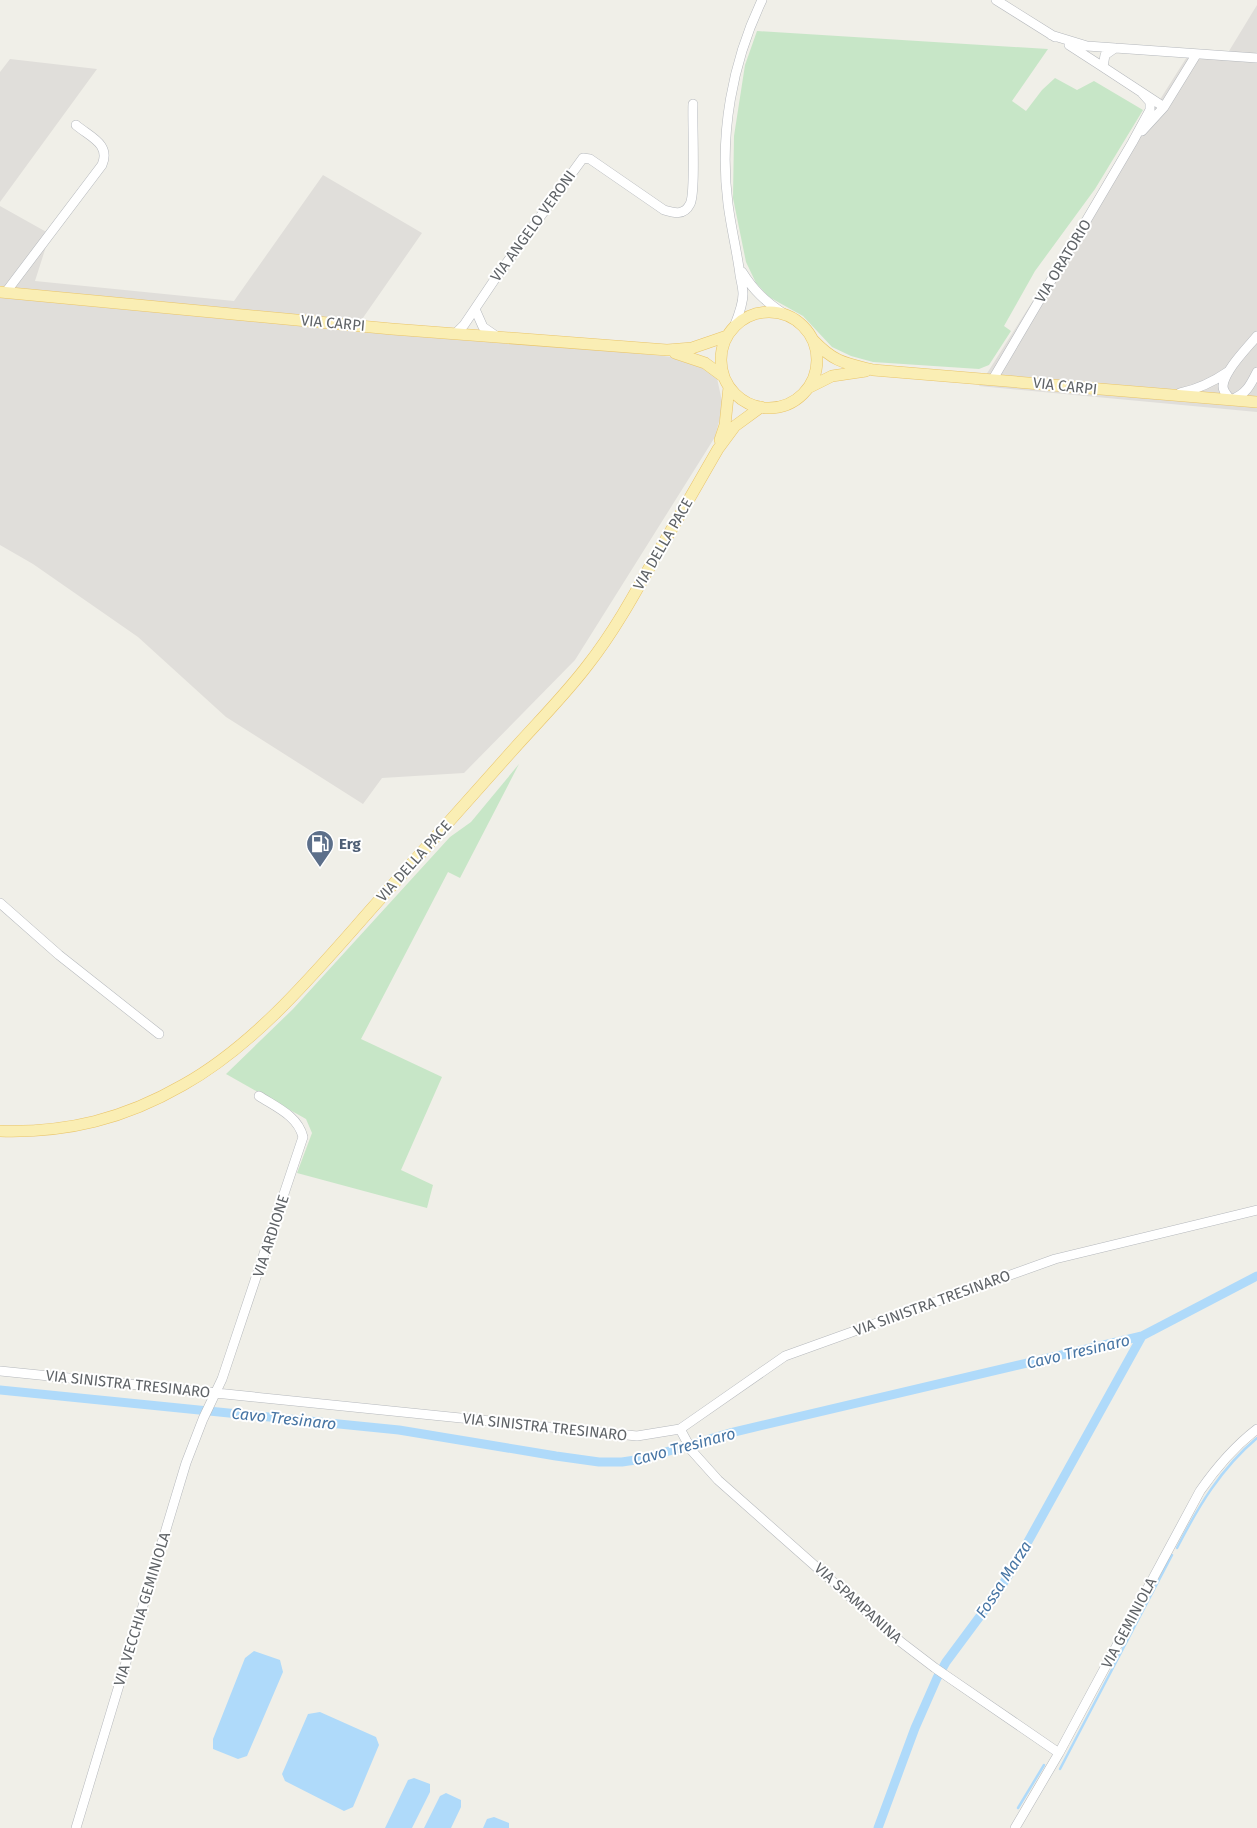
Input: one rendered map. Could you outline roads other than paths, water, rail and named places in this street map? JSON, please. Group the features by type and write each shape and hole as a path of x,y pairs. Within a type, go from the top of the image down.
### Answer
{"main road":[{"name":"VIA CARPI","path":"3,292 190,311 666,350 692,348 731,332 742,320 757,314 773,312 784,314 796,320 806,328 813,340 826,353 840,362 874,370 1257,402"},
{"path":"727,382 721,356 731,332"},
{"name":"VIA CARPI","path":"666,350 705,363 727,382 743,400 761,408 779,407 787,405 802,395 816,373 817,356 813,340"},
{"name":"VIA CARPI","path":"808,388 832,376 874,370"},
{"name":"VIA DELLA PACE","path":"718,449 725,426 727,382"},
{"name":"VIA DELLA PACE","path":"0,1131 35,1131 97,1122 154,1101 199,1075 241,1043 267,1020 339,945 587,666 625,610 718,449 736,426 761,408"}],"street":[{"path":"731,332 743,294 727,194 727,123 739,59 745,39 762,0"},
{"path":"996,0 1077,49 1164,107"},
{"path":"1051,34 1086,46 1257,58"},
{"path":"1103,67 1106,55 1114,48"},
{"name":"VIA ORATORIO","path":"1132,143 1164,107 1196,55"},
{"name":"VIA ORATORIO","path":"993,379 1150,110 1150,102 1142,93"},
{"name":"VIA ANGELO VERONI","path":"455,334 464,325 583,158 590,159 664,210 676,214 683,212 691,203 693,185 693,104"},
{"path":"3,292 102,165 105,157 103,146 76,125"},
{"path":"739,268 751,287 763,300 784,314"},
{"path":"475,309 483,327 496,336"},
{"path":"1257,336 1229,371 1224,380 1223,387 1225,393 1231,400 1242,395 1247,391 1257,372"},
{"path":"1172,394 1194,390 1210,384 1229,371"},
{"path":"0,903 59,955 159,1034"},
{"name":"VIA ARDIONE","path":"214,1395 222,1380 262,1266 303,1137 301,1128 295,1120 258,1096"},
{"name":"VIA SINISTRA TRESINARO","path":"0,1371 214,1395 637,1436 680,1429 785,1356 1055,1259 1257,1210"},
{"name":"VIA VECCHIA GEMINIOLA","path":"76,1828 186,1463 214,1395"},
{"name":"VIA SPAMPANINA","path":"680,1429 692,1451 718,1480 901,1642 944,1675 1059,1753"},
{"name":"VIA GEMINIOLA","path":"1015,1828 1059,1753 1200,1491 1212,1473 1257,1429"}],"water":[{"path":"254,1651 280,1660 283,1672 247,1756 238,1759 213,1749 213,1739 245,1658"},
{"path":"320,1712 376,1737 379,1745 353,1807 344,1811 285,1781 282,1774 308,1714"},
{"path":"414,1778 430,1784 430,1792 412,1828 385,1828 408,1780"},
{"path":"446,1793 461,1800 461,1807 451,1828 424,1828 440,1796"},
{"path":"494,1817 509,1823 509,1828 483,1828 487,1819"}],"waterway":[{"name":"Cavo Tresinaro","path":"0,1390 399,1430 556,1456 599,1462 622,1462 642,1459 730,1433 1142,1336 1257,1276"},
{"name":"Fossa Marza","path":"878,1828 915,1728 937,1678 946,1662 995,1596 1015,1565 1142,1336"},
{"path":"1177,1548 1193,1518 1221,1475 1257,1438"},
{"path":"1060,1769 1172,1555"},
{"path":"1018,1808 1044,1765"}],"place":[{"name":"Erg","path":"320,868"}]}
